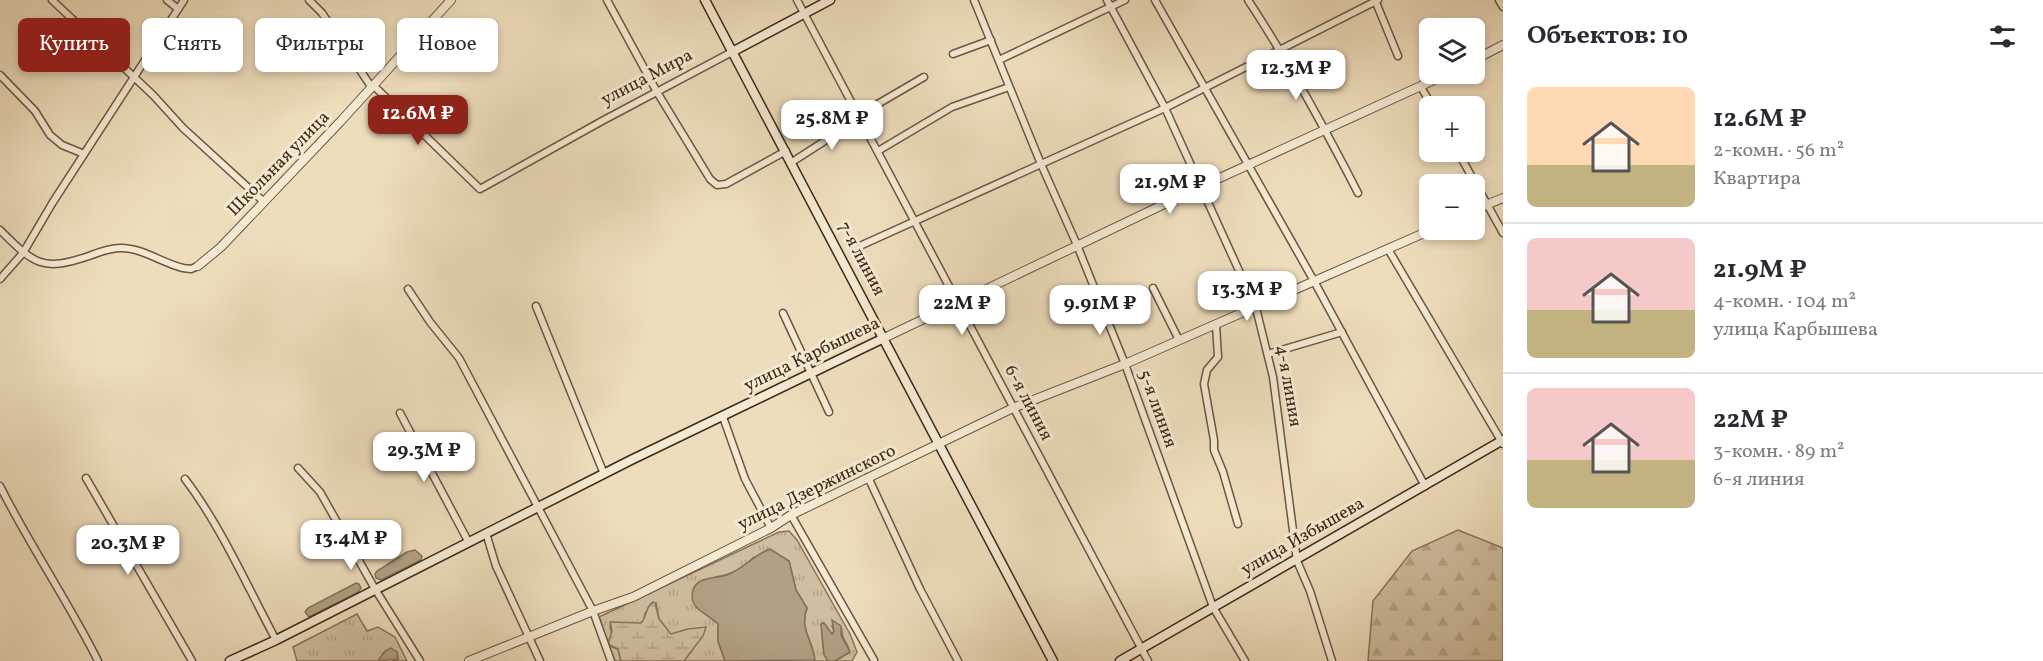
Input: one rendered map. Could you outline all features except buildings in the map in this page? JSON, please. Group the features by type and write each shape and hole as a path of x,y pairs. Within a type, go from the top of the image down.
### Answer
{"main road":[{"name":"7-я линия","path":"705,0 1053,661"},
{"name":"улица Мира","path":"732,52 830,0"},
{"name":"улица Карбышева","path":"230,661 276,640 486,532 884,338"},
{"name":"улица Избышева","path":"1120,661 1502,442"}],"street":[{"path":"52,0 153,95 183,128 264,202"},
{"path":"167,0 178,9"},
{"path":"0,279 23,253 184,0"},
{"path":"309,0 322,13 373,87"},
{"name":"Школьная улица","path":"198,266 221,247 264,202 373,87 451,0"},
{"path":"607,0 657,92 710,179 717,185 726,184 786,151"},
{"name":"6-я линия","path":"798,0 1148,661"},
{"name":"5-я линия","path":"974,0 1125,364 1213,607 1245,661"},
{"name":"4-я линия","path":"1107,0 1165,108 1256,308 1268,354 1282,438 1297,561 1310,591 1332,661"},
{"path":"999,60 1125,0"},
{"path":"1155,0 1314,281 1425,486"},
{"path":"1248,0 1280,48 1326,129 1358,193"},
{"path":"862,245 1165,108 1376,0 1398,56"},
{"path":"1500,0 1503,7"},
{"path":"953,54 991,40"},
{"path":"1485,54 1503,45"},
{"name":"улица Мира","path":"373,87 480,189 732,52"},
{"path":"0,75 35,111 50,135 62,145 84,154"},
{"path":"792,162 858,116 924,77"},
{"name":"улица Карбышева","path":"884,338 1248,164 1426,84"},
{"path":"878,151 952,107 1009,87"},
{"path":"1420,87 1426,96"},
{"path":"1463,162 1503,232"},
{"path":"1487,205 1503,198"},
{"path":"0,230 23,253 38,262 50,265 65,264 114,248 124,248 137,250 183,268 198,266"},
{"name":"улица Дзержинского","path":"469,661 633,597 771,528 791,515 1013,408 1125,364 1419,235"},
{"path":"1388,249 1502,442"},
{"path":"1153,288 1179,340"},
{"path":"408,289 430,322 459,358 593,611 611,661"},
{"path":"536,306 604,474"},
{"path":"783,313 829,412"},
{"path":"1215,325 1218,357 1207,369 1204,384 1215,440 1214,450 1238,524"},
{"path":"1268,354 1325,339 1342,332"},
{"path":"400,413 468,541"},
{"path":"723,417 745,479 771,528"},
{"path":"298,468 320,492 375,589 420,661"},
{"path":"868,477 920,589 958,661"},
{"path":"86,478 192,661"},
{"path":"185,479 211,519 276,640"},
{"path":"0,486 28,540 59,587 98,661"},
{"path":"791,515 874,660"},
{"path":"486,532 496,566 540,661"}],"green space":[{"path":"1458,530 1503,548 1503,661 1368,661 1373,601 1412,551"},
{"path":"789,531 797,540 850,634 857,652 852,661 835,661 850,652 842,629 832,626 834,631 832,635 824,623 824,653 828,661 814,661 805,625 807,608 796,590 789,561 754,557 727,575 715,577 696,607 718,624 718,641 725,661 684,661 693,649 688,629 671,635 659,619 656,603 645,613 641,623 610,626 612,636 608,641 612,647 618,649 621,661 613,661 599,617 779,532"},
{"path":"653,602 659,619 671,634 706,627 703,636 684,661 621,661 618,649 608,644 612,631 610,622 641,623"},
{"path":"357,614 367,631 378,627 395,637 407,661 392,661 398,659 397,652 378,661 297,661 293,647"}],"shaded area":[{"path":"770,549 789,561 796,590 807,608 805,628 815,660 725,661 718,641 718,624 699,610 693,602 694,589 702,580 733,572"},
{"path":"415,550 422,556 421,560 381,580 376,578 377,571 407,552"},
{"path":"356,583 361,588 357,593 309,617 305,612 308,608"},
{"path":"832,620 841,626 841,635 850,652 835,661 828,661 824,655 821,624 824,623 832,634 834,631"},
{"path":"391,648 397,652 398,659 378,661 385,651"}]}
